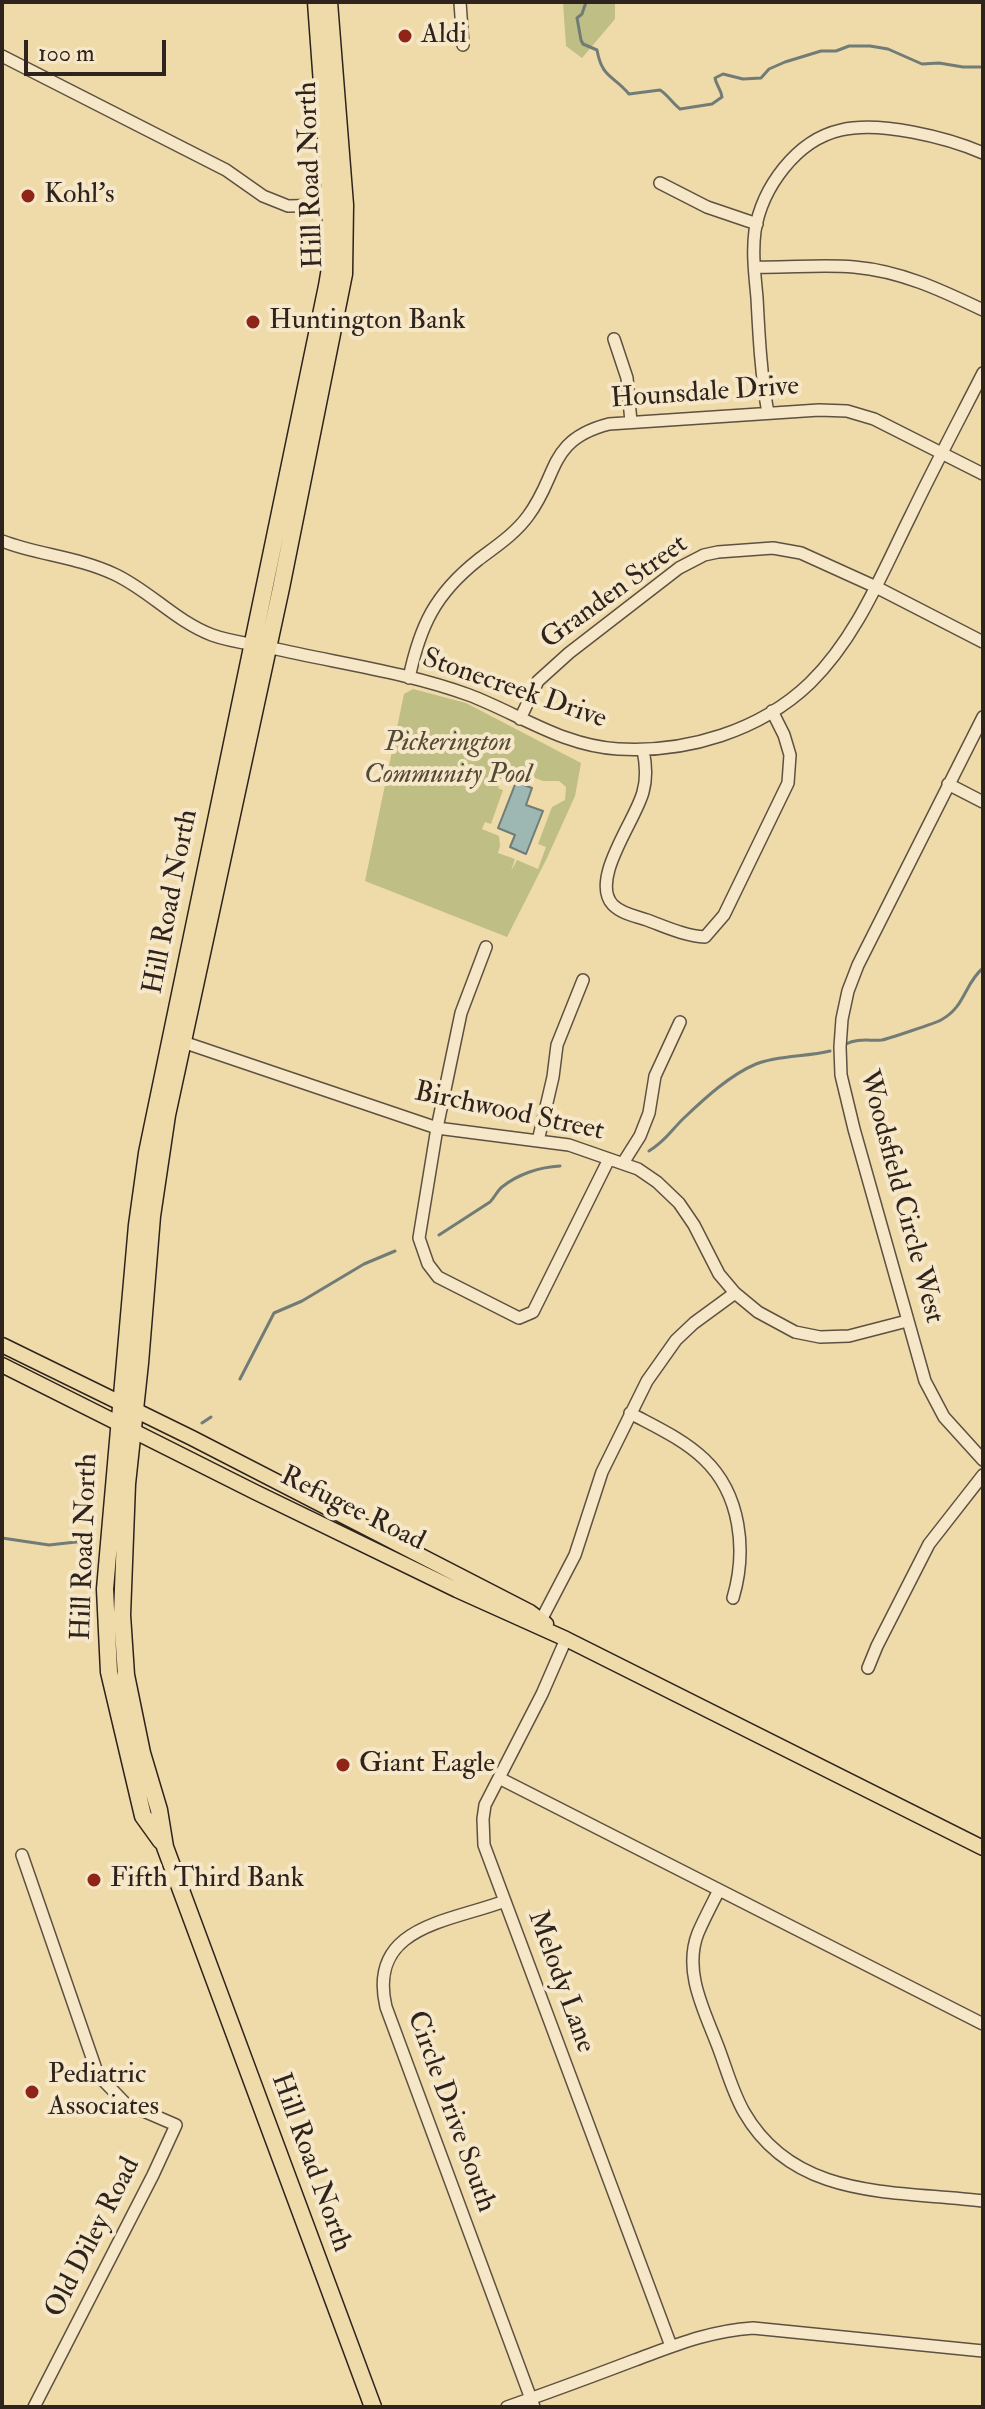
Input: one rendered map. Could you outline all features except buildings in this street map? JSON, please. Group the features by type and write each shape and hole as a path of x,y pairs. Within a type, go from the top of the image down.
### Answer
{"highway":[{"name":"Hill Road North","path":"316,2 344,274 336,322 147,1153 137,1225 127,1416 122,1615 127,1679 151,1813 373,2407"},
{"name":"Hill Road North","path":"329,2 337,205"},
{"name":"Hill Road North","path":"127,1416 158,1169 180,1041 260,646"}],"main road":[{"name":"Refugee Road","path":"2,1345 252,1491 457,1590 540,1623 566,1639 983,1848"},
{"name":"Refugee Road","path":"2,1353 300,1503 312,1500 350,1519 530,1612 540,1623"},
{"name":"Refugee Road","path":"2,1365 127,1416"}],"street":[{"path":"460,2 463,45"},
{"path":"2,56 226,170 263,196 288,206 337,205"},
{"path":"768,413 762,380 755,267 757,224 768,192 784,167 813,142 838,130 865,128 948,140 983,153"},
{"path":"660,183 707,207 757,224"},
{"path":"755,267 826,266 882,271 922,282 983,310"},
{"path":"614,339 627,378 631,422"},
{"name":"Stonecreek Drive","path":"2,541 35,552 88,563 142,588 179,618 213,635 409,678 468,695 563,737 590,745 643,750 702,742 772,711 821,671 855,625 876,587 983,373"},
{"name":"Hounsdale Drive","path":"409,678 418,638 430,612 456,579 521,526 530,515 561,452 573,440 595,428 631,422 819,410 847,411 874,419 983,474"},
{"name":"Granden Street","path":"520,719 538,681 547,672 679,568 704,555 788,549 876,587 983,642"},
{"path":"643,750 646,765 643,792 605,881 607,893 612,904 625,913 692,936 705,937 724,915 788,783 790,755 772,711"},
{"name":"Woodsfield Circle West","path":"983,717 858,965 848,991 840,1061 844,1088 925,1381 955,1432 983,1460"},
{"path":"948,784 983,802"},
{"path":"486,947 461,1013 437,1128 419,1238 428,1264 438,1277 519,1318 533,1312 609,1159"},
{"path":"538,1141 557,1045 583,980"},
{"path":"623,1163 640,1136 649,1113 655,1076 680,1022"},
{"name":"Birchwood Street","path":"180,1041 437,1128 569,1145 649,1175 679,1203 719,1274 735,1293 771,1321 795,1332 849,1336 907,1321"},
{"path":"540,1623 575,1555 602,1472 647,1381 676,1340 735,1293"},
{"path":"630,1413 703,1457 727,1491 735,1513 741,1550 733,1598"},
{"path":"868,1668 929,1544 983,1475"},
{"name":"Melody Lane","path":"566,1639 542,1694 485,1805 483,1833 489,1861 671,2346"},
{"path":"499,1778 983,2024"},
{"name":"Old Diley Road","path":"22,1855 98,2075 125,2103 176,2125 34,2407"},
{"path":"719,1890 697,1935 694,1975 700,2000 734,2091 762,2138 794,2165 833,2183 983,2201"},
{"name":"Circle Drive South","path":"505,1901 437,1923 400,1942 390,1953 381,1980 386,2007 532,2403"},
{"path":"507,2407 532,2403 671,2346 717,2332 753,2328 983,2351"}],"green space":[{"path":"563,2 615,2 615,19 582,58 566,46"},
{"name":"Pickerington Community Pool","path":"413,689 466,703 581,763 575,796 507,937 365,881 404,694","holes":["506,767 543,781 559,781 566,787 565,800 552,807 538,844 546,847 538,869 517,860 511,871 515,859 498,853 499,836 482,829 485,822 491,824 503,790 498,788"]}],"water":[{"path":"516,782 532,788 526,805 543,811 526,854 510,847 515,835 498,828"}],"waterway":[{"path":"586,2 577,18 581,40 597,50 605,71 629,94 660,90 680,109 712,104 722,97 715,78 723,74 743,79 761,78 769,69 785,62 849,46 888,49 922,64 983,67"},
{"path":"846,1044 859,1040 882,1040 941,1020 960,1002 983,968"},
{"path":"649,1151 709,1095 746,1069 774,1059 830,1051"},
{"path":"439,1235 490,1202 500,1189 515,1178 560,1166"},
{"path":"240,1379 274,1313 302,1301 364,1264 395,1251"},
{"path":"202,1423 211,1417"},
{"path":"2,1538 49,1545 85,1541"}],"place":[{"name":"Aldi","path":"405,36"},
{"name":"Kohl's","path":"28,196"},
{"name":"Huntington Bank","path":"253,322"},
{"name":"Giant Eagle","path":"343,1765"},
{"name":"Fifth Third Bank","path":"94,1880"},
{"name":"Pediatric Associates","path":"32,2092"}]}
